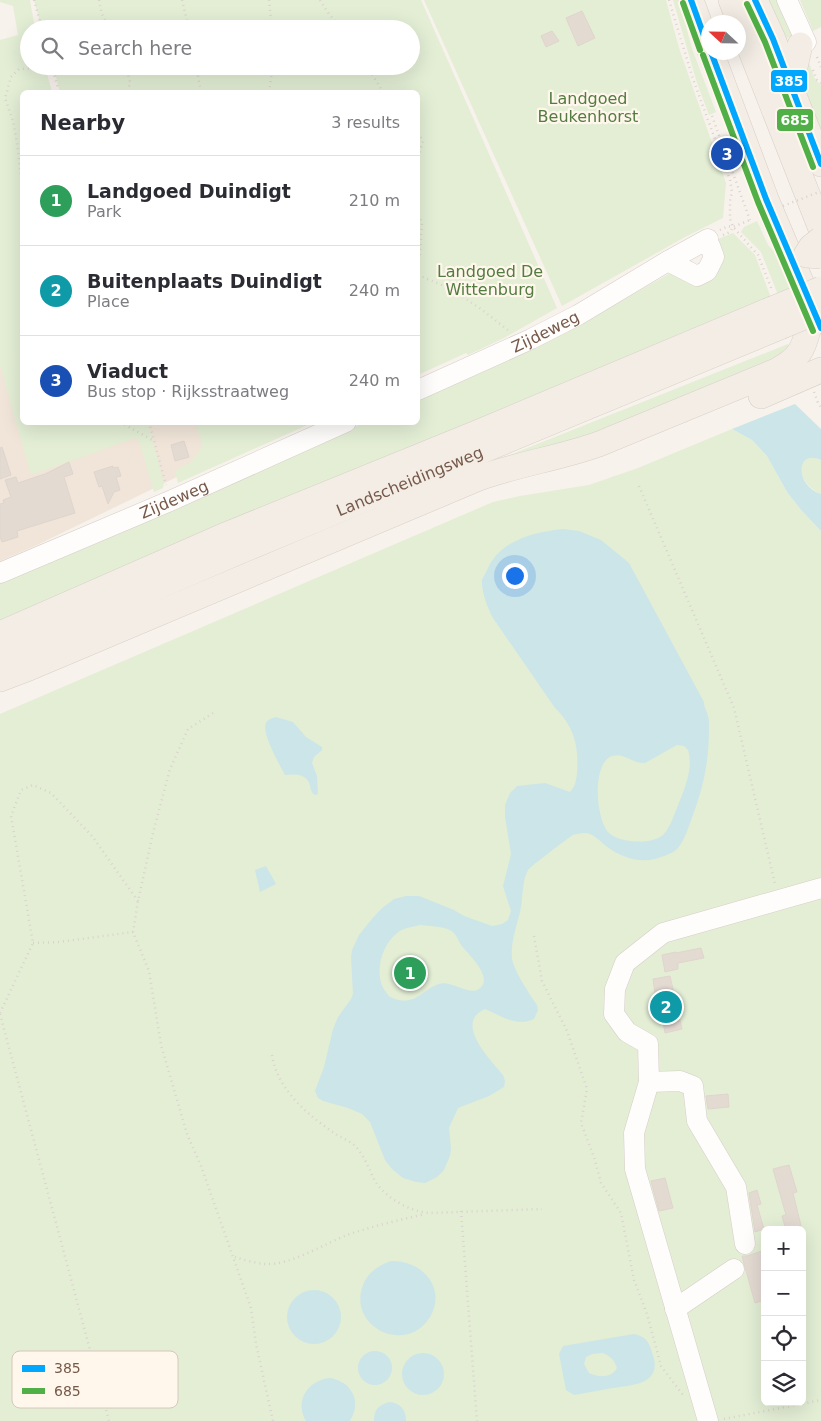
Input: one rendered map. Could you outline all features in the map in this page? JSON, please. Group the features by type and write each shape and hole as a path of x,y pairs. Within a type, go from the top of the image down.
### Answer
{"main road":[{"path":"691,0 701,28"},
{"path":"717,0 722,15"},
{"path":"0,679 479,478 599,444 790,364 805,343 816,305 810,249 731,0"},
{"path":"755,0 774,39 821,164"},
{"path":"774,39 785,44 812,41"},
{"path":"791,88 812,41"},
{"path":"714,60 766,199 810,249"},
{"path":"740,60 810,249"},
{"name":"Landscheidingsweg","path":"0,634 228,534 479,432 776,318 816,305"},
{"name":"Landscheidingsweg","path":"0,655 776,318"},
{"path":"444,493 480,483 574,469 596,462 662,437 821,370"},
{"path":"0,686 29,668"}],"street":[{"path":"787,0 812,41"},
{"name":"Zijdeweg","path":"420,389 524,343 578,315 668,261 705,241 710,246 714,257 707,270 697,276 668,261"},
{"name":"Zijdeweg","path":"0,573 170,501 339,425"},
{"path":"708,1421 634,1169 634,1133 649,1082 648,1044 627,1032 614,1014 614,989 625,963 663,933 821,888"},
{"path":"649,1082 680,1081 692,1086 697,1122 736,1187 745,1244"},
{"path":"676,1309 734,1268"}],"path":[{"path":"34,0 40,20"},
{"path":"100,0 105,20"},
{"path":"182,0 187,20"},
{"path":"269,0 271,20"},
{"path":"320,0 334,20"},
{"path":"669,0 693,79 730,180 732,192 730,220 733,227"},
{"path":"20,69 10,78 5,98 13,121 20,168"},
{"path":"54,75 58,90"},
{"path":"128,75 130,82 128,90"},
{"path":"198,75 201,90"},
{"path":"269,90 272,75"},
{"path":"373,75 382,90"},
{"path":"712,116 750,220"},
{"path":"420,136 423,141 420,151"},
{"path":"784,206 819,192"},
{"path":"420,218 422,222 420,254"},
{"path":"420,276 449,288 524,343"},
{"path":"125,425 154,441"},
{"path":"150,425 170,501"},
{"path":"639,486 734,708 779,900"},
{"path":"213,714 188,729 170,769 153,833 133,932 149,971 161,1045 187,1134 201,1166 252,1308 256,1344 274,1421"},
{"path":"90,1351 0,1013 32,943 11,816 21,790 33,785 51,793 92,836 138,901"},
{"path":"32,943 59,942 133,932"},
{"path":"534,936 542,981 567,1031 587,1089 581,1123 594,1157 601,1183 620,1213 634,1280 647,1314 661,1366 685,1400"},
{"path":"272,1055 274,1066 287,1092 312,1116 355,1145 378,1184 392,1199 416,1212 429,1213 542,1208"},
{"path":"462,1211 477,1421"},
{"path":"234,1257 266,1264 282,1262 310,1253 346,1236 381,1224 429,1213"},
{"path":"715,1421 821,1400"},
{"path":"106,1408 109,1421"}],"shaded area":[{"path":"0,280 20,409 20,425 241,425 249,442 37,545 0,561"}],"green space":[{"path":"0,0 30,0 33,20 20,20 20,75 47,75 51,90 20,90 20,425 149,425 164,483 163,488 154,492 139,441 135,438 31,475 0,365 0,40 18,35 13,6 0,2"},
{"name":"Landgoed De Wittenburg","path":"34,0 421,0 557,308 504,338 420,374 420,90 59,90 55,75 420,75 420,20 40,20"},
{"name":"Landgoed Beukenhorst","path":"424,0 666,0 679,48 726,183 723,218 685,237 562,306"},
{"path":"673,0 679,0 692,49 716,112 709,115 697,83"},
{"path":"759,0 782,0 792,35 786,39"},
{"path":"800,0 821,0 821,27 813,31"},
{"path":"806,55 815,79 821,85 821,131 799,77"},
{"path":"757,221 768,245 778,255 792,290 778,295 761,252 741,232 744,227"},
{"path":"733,233 755,255 771,298 0,624 0,583 358,425 420,425 420,397 605,310 676,270 696,282 716,240"},
{"path":"788,344 789,354 636,422 485,465"},
{"path":"195,425 308,425 178,483 175,471 191,462 202,447 199,432"},
{"path":"732,429 752,440 767,456 787,492 821,531 821,1421 0,1421 0,714 493,502 589,485 638,468"},
{"path":"813,457 821,460 821,494 810,487 802,475 802,464"}],"water":[{"path":"795,404 821,429 821,460 807,459 803,463 802,469 806,483 821,494 821,531 787,492 767,456 752,440 732,429"},
{"path":"563,529 579,531 601,540 629,563 704,702 709,726 708,753 704,776 686,834 683,841 672,853 655,859 636,860 617,853 590,834 581,833 570,837 528,870 513,939 512,959 519,977 537,1005 538,1010 534,1019 521,1022 509,1020 485,1009 476,1015 473,1023 473,1032 484,1051 503,1075 504,1087 489,1096 458,1108 449,1128 451,1149 444,1170 437,1177 425,1183 416,1182 403,1178 392,1169 385,1160 370,1122 362,1114 323,1101 318,1098 315,1091 324,1067 333,1029 338,1017 353,994 352,950 359,935 371,920 394,899 406,896 419,896 492,926 502,924 508,920 511,911 503,886 511,854 505,817 505,805 510,793 517,786 545,783 570,792 574,786 577,774 577,755 571,730 493,618 485,600 482,584 487,570 500,551 519,539 530,535","holes":["677,745 684,746 688,750 690,757 689,772 680,801 663,835 651,840 628,841 609,833 601,817 598,793 598,780 605,761 616,755 645,763","420,925 435,926 454,933 461,945 479,966 484,979 479,989 470,991 444,983 433,986 413,999 402,1001 389,996 382,985 379,970 386,946 398,932"]},
{"path":"276,717 293,722 306,737 322,747 322,750 314,757 312,763 317,776 318,794 315,795 311,791 308,781 303,776 285,775 272,749 265,728 268,721"},
{"path":"266,866 276,884 260,892 255,870"},
{"path":"391,1261 413,1265 429,1278 433,1286 435,1296 430,1317 420,1329 407,1334 394,1335 382,1331 371,1324 363,1313 360,1300 363,1285 368,1276 378,1267"},
{"path":"309,1290 319,1290 329,1294 337,1302 341,1317 337,1332 329,1340 319,1344 309,1344 299,1340 291,1332 287,1322 287,1312 291,1302 299,1294"},
{"path":"634,1334 638,1335 647,1341 650,1347 655,1365 654,1372 650,1377 637,1384 574,1395 566,1390 559,1354 563,1346","holes":["603,1353 615,1362 617,1368 611,1374 604,1376 589,1373 584,1364 586,1357 592,1354"]},
{"path":"375,1351 387,1356 392,1368 387,1380 375,1385 363,1380 358,1368 363,1356"},
{"path":"427,1353 435,1356 441,1362 444,1374 441,1386 435,1392 419,1395 411,1392 405,1386 402,1370 405,1362 411,1356"},
{"path":"330,1378 344,1384 353,1394 355,1406 350,1421 306,1421 302,1406 305,1393 315,1383"},
{"path":"389,1402 402,1407 406,1421 374,1421 377,1408"}],"building":[{"path":"582,11 595,38 578,46 566,18"},
{"path":"552,31 559,41 546,47 541,36"},
{"path":"184,441 189,457 175,461 171,445"},
{"path":"2,447 11,475 0,479 0,448"},
{"path":"69,462 73,474 64,477 75,513 17,531 18,537 2,542 0,537 0,504 4,503 3,500 11,497 5,480 16,477 18,483 45,474"},
{"path":"113,466 113,468 118,467 121,476 116,477 120,490 114,492 108,504 102,486 99,487 94,472"},
{"path":"701,948 704,958 678,963 678,969 665,972 662,955"},
{"path":"670,976 682,1029 665,1033 663,1021 661,1021 660,1015 655,1016 651,1000 656,999 653,979"},
{"path":"728,1094 729,1107 708,1109 706,1096"},
{"path":"789,1165 797,1192 793,1193 801,1226 785,1226 782,1216 786,1215 773,1169"},
{"path":"665,1178 673,1208 659,1211 651,1181"},
{"path":"757,1190 761,1204 757,1205 763,1226 761,1226 761,1230 755,1232 749,1193"},
{"path":"761,1251 761,1301 755,1303 742,1256"}],"transit line":[{"name":"385","path":"691,0 701,28"},
{"name":"385","path":"755,0 773,39 821,164"},
{"name":"685","path":"683,3 700,50"},
{"name":"685","path":"747,4 765,42 813,167"},
{"name":"685","path":"705,60 758,202 813,331"},
{"name":"385","path":"714,60 766,199 821,328"}],"place":[{"name":"Viaduct","path":"727,154"},
{"name":"Landgoed Duindigt","path":"410,973"},
{"name":"Buitenplaats Duindigt","path":"666,1007"}]}
